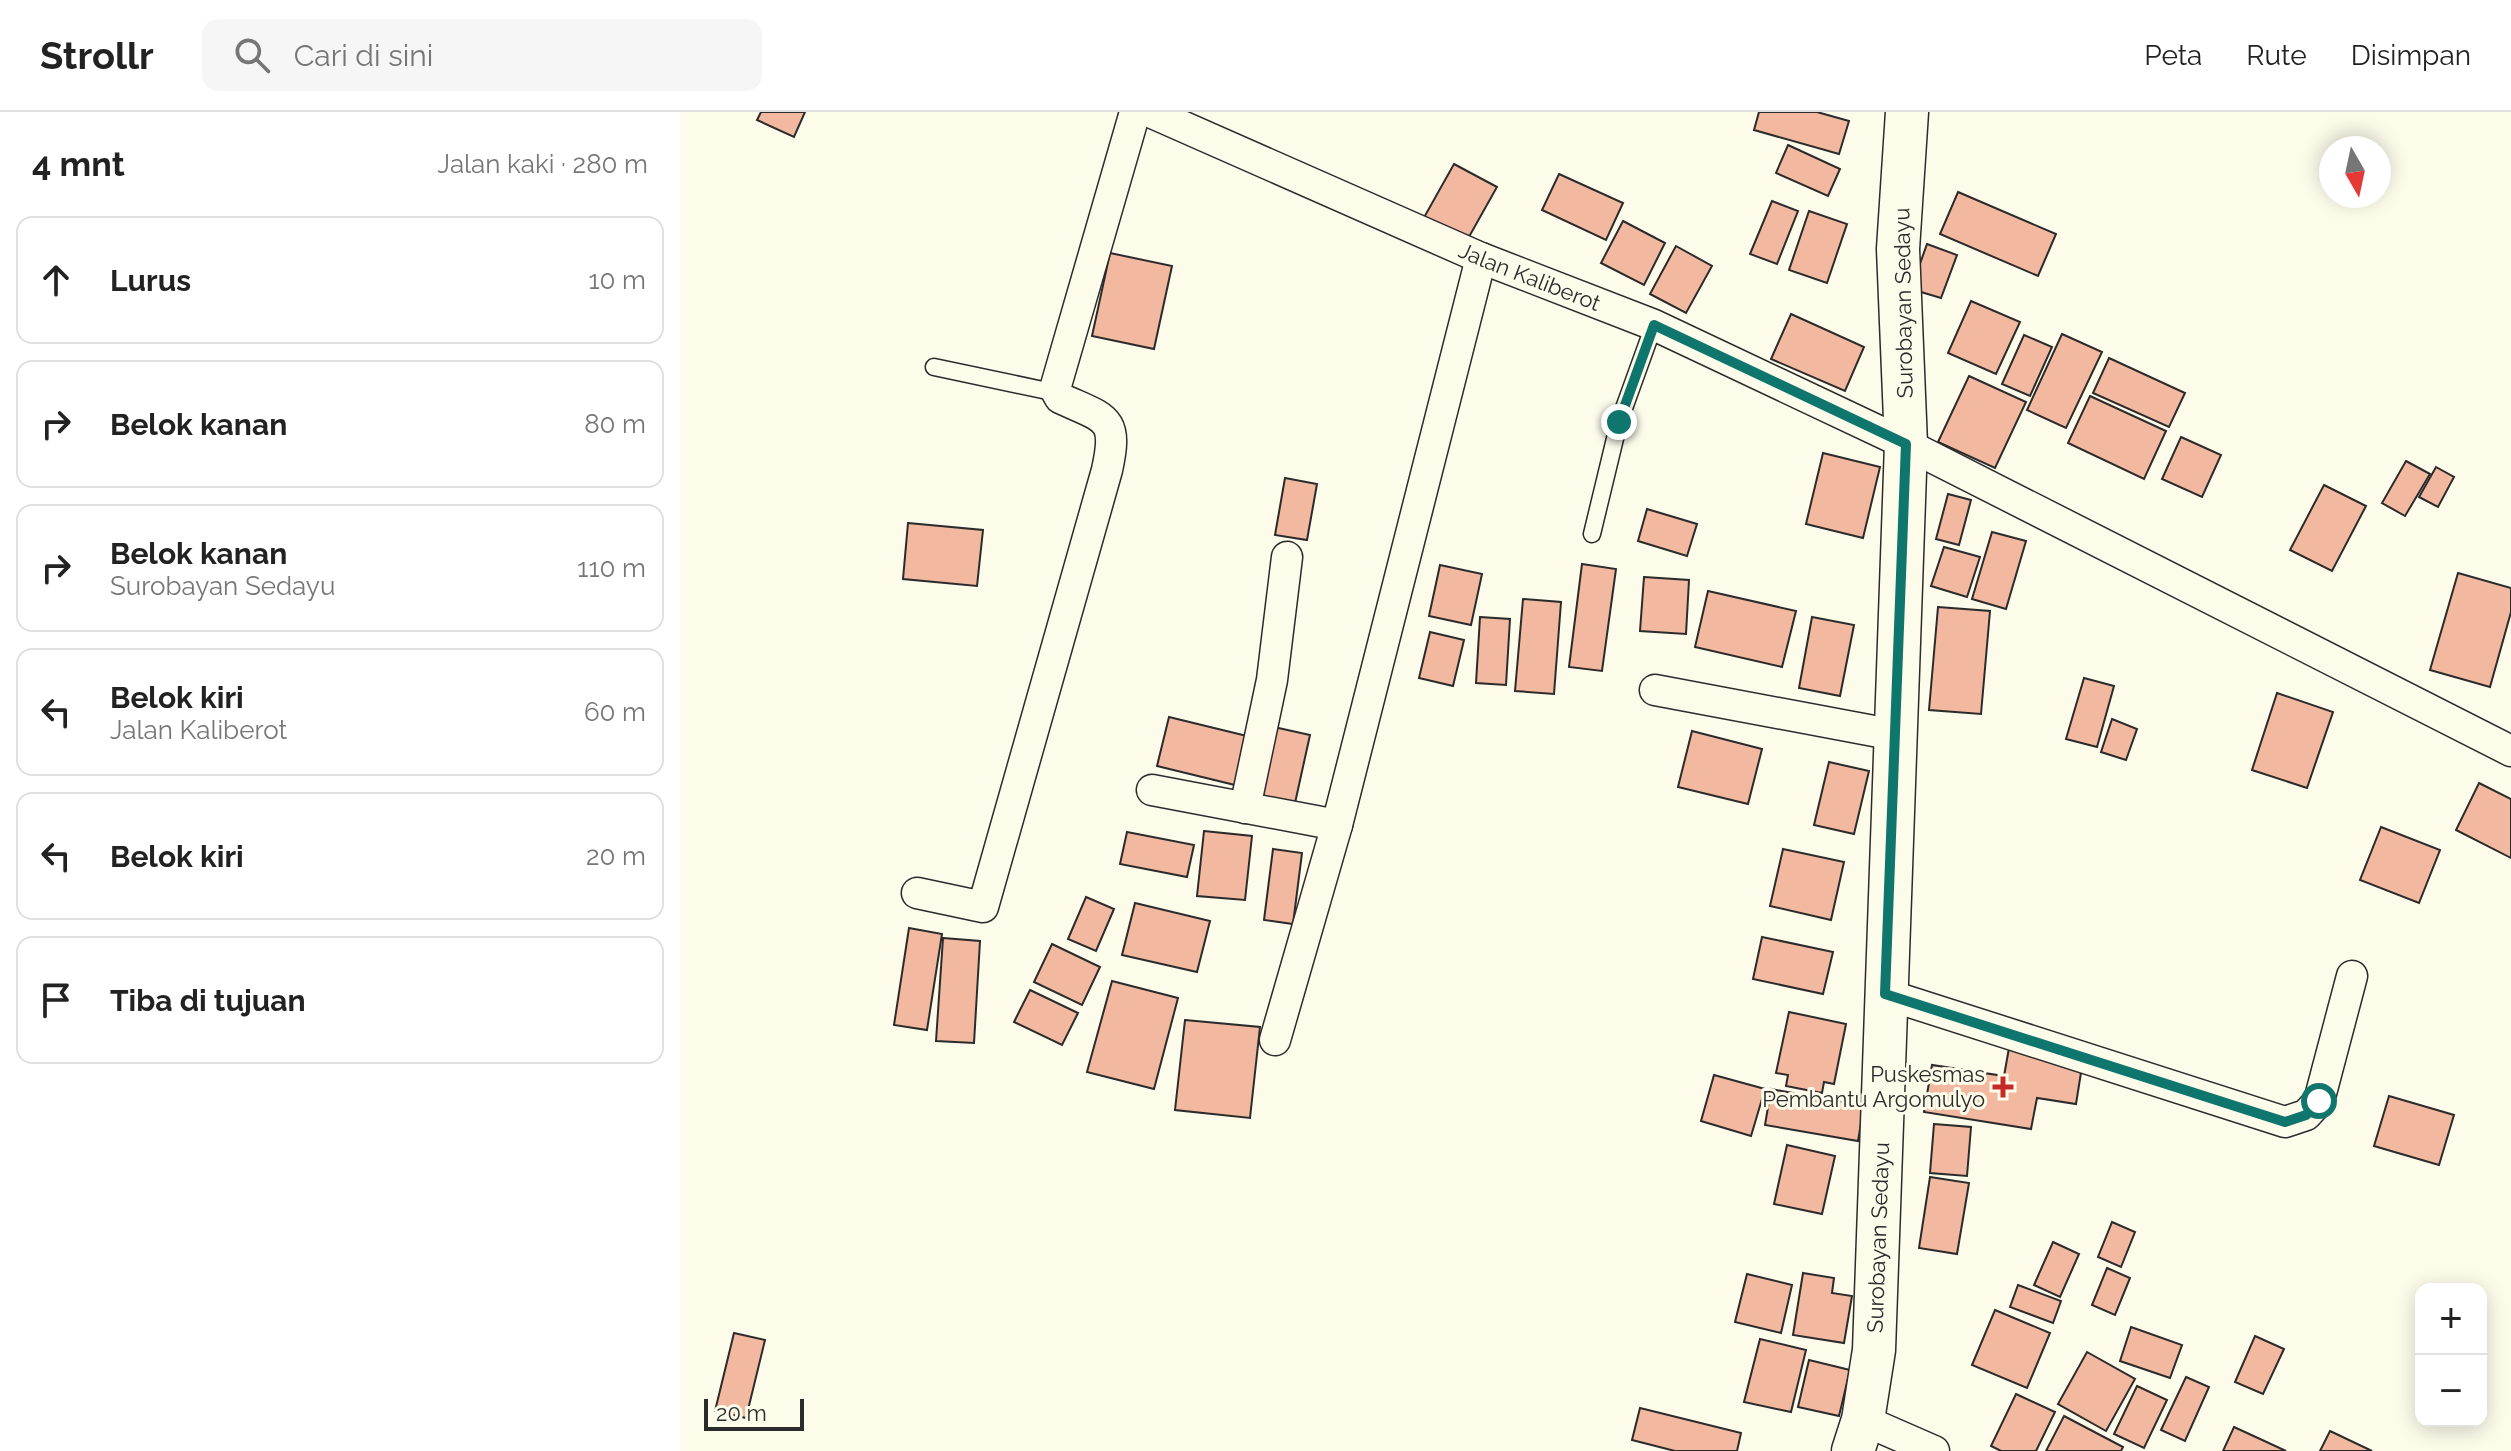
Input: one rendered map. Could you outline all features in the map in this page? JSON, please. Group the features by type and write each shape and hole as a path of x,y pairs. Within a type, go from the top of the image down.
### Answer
{"main road":[{"name":"Surobayan Sedayu","path":"1858,1435 1874,1350 1906,444 1898,249 1907,112"}],"street":[{"path":"917,893 983,907 1102,485 1112,443 1108,424 1101,417 1060,398 1056,382 1135,112"},
{"name":"Jalan Kaliberot","path":"1150,112 1481,258 1654,325 1906,444 2511,751"},
{"path":"1275,1040 1337,825 1481,258"},
{"path":"1245,808 1272,680 1287,557"},
{"path":"1655,690 1895,735"},
{"path":"1152,790 1337,825"},
{"path":"1885,994 2285,1122 2306,1115 2319,1101 2352,976"},
{"path":"1858,1435 1934,1451"}],"lane":[{"path":"1592,534 1619,422 1654,325"},
{"path":"934,367 1057,393"}],"building":[{"path":"761,112 805,112 794,137 757,120"},
{"path":"1759,112 1817,112 1849,121 1839,154 1754,130"},
{"path":"1788,145 1840,169 1828,196 1776,173"},
{"path":"1454,164 1497,187 1465,244 1422,221"},
{"path":"1559,174 1623,203 1606,240 1542,210"},
{"path":"1958,192 2056,234 2038,276 1940,234"},
{"path":"1772,201 1798,211 1777,264 1750,254"},
{"path":"1809,211 1847,224 1827,283 1789,270"},
{"path":"1623,221 1665,243 1644,285 1601,263"},
{"path":"1927,244 1957,255 1941,298 1911,289"},
{"path":"1676,246 1712,266 1686,313 1650,294"},
{"path":"1110,253 1172,266 1154,349 1092,336"},
{"path":"1971,301 2020,322 1996,374 1948,353"},
{"path":"1791,314 1864,347 1845,391 1771,359"},
{"path":"2062,334 2102,352 2066,428 2027,410"},
{"path":"2024,335 2052,347 2030,396 2002,384"},
{"path":"2109,358 2185,393 2169,427 2093,393"},
{"path":"1969,376 2026,402 1995,468 1938,442"},
{"path":"2090,396 2166,431 2144,479 2068,443"},
{"path":"2181,437 2221,455 2202,497 2162,479"},
{"path":"1823,453 1880,467 1863,538 1806,524"},
{"path":"2406,461 2430,474 2405,516 2382,503"},
{"path":"2436,467 2454,477 2438,507 2419,497"},
{"path":"1285,478 1317,484 1307,540 1275,535"},
{"path":"2324,485 2366,506 2332,571 2290,550"},
{"path":"1948,494 1971,500 1959,545 1936,539"},
{"path":"1647,509 1697,524 1687,556 1638,541"},
{"path":"908,523 983,530 977,586 903,579"},
{"path":"1992,532 2026,541 2006,609 1972,599"},
{"path":"1944,547 1980,557 1967,597 1931,586"},
{"path":"1582,564 1616,569 1602,671 1569,667"},
{"path":"1440,565 1482,574 1471,625 1429,616"},
{"path":"2458,573 2511,588 2511,612 2490,687 2430,670"},
{"path":"1644,577 1689,580 1686,634 1640,631"},
{"path":"1708,591 1796,611 1782,667 1695,647"},
{"path":"1523,599 1561,602 1554,694 1515,691"},
{"path":"1938,607 1990,611 1981,714 1929,710"},
{"path":"1480,617 1510,619 1506,685 1476,683"},
{"path":"1812,617 1854,625 1840,696 1799,688"},
{"path":"1430,632 1464,640 1453,686 1419,678"},
{"path":"2084,678 2114,686 2097,747 2066,739"},
{"path":"2277,693 2333,712 2307,788 2252,770"},
{"path":"1169,717 1251,737 1239,786 1157,766"},
{"path":"2112,719 2137,729 2126,760 2101,752"},
{"path":"1274,727 1310,735 1295,803 1258,795"},
{"path":"1692,731 1762,749 1748,804 1678,787"},
{"path":"1829,762 1869,771 1854,834 1814,825"},
{"path":"2479,783 2511,799 2511,858 2456,830"},
{"path":"2381,827 2440,850 2419,903 2360,880"},
{"path":"1204,831 1252,836 1245,900 1197,896"},
{"path":"1127,832 1194,845 1187,877 1120,864"},
{"path":"1273,849 1302,853 1293,924 1264,920"},
{"path":"1783,849 1844,862 1831,920 1770,906"},
{"path":"1086,897 1114,909 1096,951 1068,939"},
{"path":"1135,903 1210,921 1197,972 1122,955"},
{"path":"909,928 942,934 927,1030 894,1025"},
{"path":"1762,937 1833,952 1823,994 1753,979"},
{"path":"943,938 980,941 974,1043 936,1041"},
{"path":"1052,944 1100,967 1082,1005 1034,982"},
{"path":"1112,981 1178,998 1154,1089 1087,1072"},
{"path":"1030,990 1078,1013 1062,1045 1014,1022"},
{"path":"1789,1012 1846,1024 1834,1084 1824,1082 1822,1093 1786,1086 1788,1075 1776,1073"},
{"path":"1185,1020 1260,1027 1250,1118 1175,1110"},
{"name":"Puskesmas Pembantu Argomulyo","path":"2009,1048 2083,1060 2076,1104 2037,1098 2031,1129 1924,1112 1932,1065 2004,1076"},
{"path":"1714,1075 1765,1089 1751,1136 1701,1121"},
{"path":"1771,1089 1864,1106 1858,1141 1765,1125"},
{"path":"2389,1096 2454,1115 2439,1165 2374,1146"},
{"path":"1934,1124 1971,1127 1967,1176 1930,1173"},
{"path":"1787,1145 1835,1156 1822,1214 1774,1204"},
{"path":"1930,1177 1969,1183 1957,1254 1919,1248"},
{"path":"2112,1222 2135,1232 2121,1267 2098,1257"},
{"path":"2053,1242 2079,1254 2060,1297 2034,1285"},
{"path":"2107,1268 2130,1278 2115,1315 2092,1305"},
{"path":"1803,1273 1834,1278 1832,1293 1852,1296 1844,1343 1793,1335"},
{"path":"1747,1274 1792,1285 1781,1333 1735,1322"},
{"path":"2018,1285 2061,1301 2053,1323 2010,1307"},
{"path":"1995,1310 2050,1333 2027,1388 1972,1365"},
{"path":"2131,1327 2182,1345 2170,1378 2120,1361"},
{"path":"734,1333 765,1340 746,1418 715,1411"},
{"path":"2255,1336 2284,1349 2263,1394 2235,1382"},
{"path":"1760,1339 1806,1350 1791,1412 1744,1402"},
{"path":"2087,1352 2135,1379 2106,1431 2058,1404"},
{"path":"1809,1360 1850,1370 1839,1416 1798,1407"},
{"path":"2186,1377 2209,1387 2185,1441 2161,1430"},
{"path":"2137,1386 2167,1400 2144,1448 2114,1434"},
{"path":"2016,1394 2055,1412 2036,1451 2001,1451 1991,1446"},
{"path":"1640,1408 1741,1433 1737,1451 1675,1451 1632,1440"},
{"path":"2064,1416 2123,1447 2121,1451 2046,1451"},
{"path":"2234,1427 2286,1451 2223,1451"},
{"path":"2330,1431 2372,1451 2320,1451"}],"place":[{"name":"Puskesmas Pembantu Argomulyo","path":"2003,1087"}],"route":[{"path":"1619,422 1654,325 1906,444 1885,994 2285,1122 2306,1115 2319,1101"}]}
